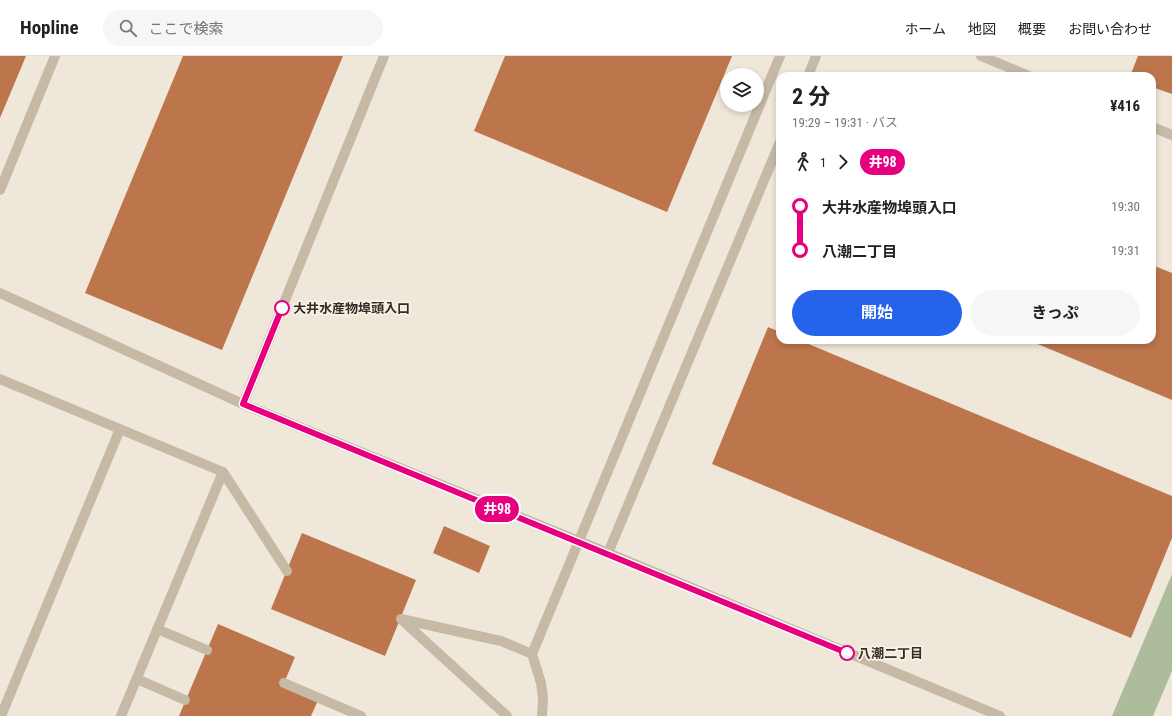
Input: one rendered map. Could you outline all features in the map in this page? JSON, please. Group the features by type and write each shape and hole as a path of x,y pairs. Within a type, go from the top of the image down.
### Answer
{"street":[{"path":"0,190 55,56"},
{"path":"243,404 384,56"},
{"path":"542,716 543,698 541,683 532,654 780,56"},
{"path":"810,72 816,56"},
{"path":"981,56 1019,72"},
{"path":"1156,129 1172,135"},
{"path":"608,554 776,152"},
{"path":"0,293 243,404 1000,716"},
{"path":"0,379 222,472 286,571"},
{"path":"1,716 120,429"},
{"path":"121,716 222,472"},
{"path":"507,716 400,618 501,641 532,654"},
{"path":"157,629 207,650"},
{"path":"137,679 185,700"},
{"path":"284,683 360,716"}],"green space":[{"path":"1172,574 1172,671 1153,716 1112,716"}],"building":[{"path":"0,56 26,56 0,118"},
{"path":"183,56 343,56 222,350 85,293"},
{"path":"505,56 732,56 727,68 720,68 720,85 667,212 474,131"},
{"path":"1138,56 1172,56 1172,94 1156,88 1156,72 1132,72"},
{"path":"1156,267 1172,273 1172,400 1038,344 1156,344"},
{"path":"768,327 776,330 776,344 809,344 1172,496 1172,538 1131,638 712,464"},
{"path":"444,526 490,546 479,573 433,553"},
{"path":"302,533 416,580 385,656 271,609"},
{"path":"218,624 295,657 284,683 319,698 311,716 179,716"}],"bus line":[{"name":"井98","path":"282,308 243,404 847,653"}],"place":[{"name":"大井水産物埠頭入口","path":"282,308"},
{"name":"八潮二丁目","path":"847,653"}]}
